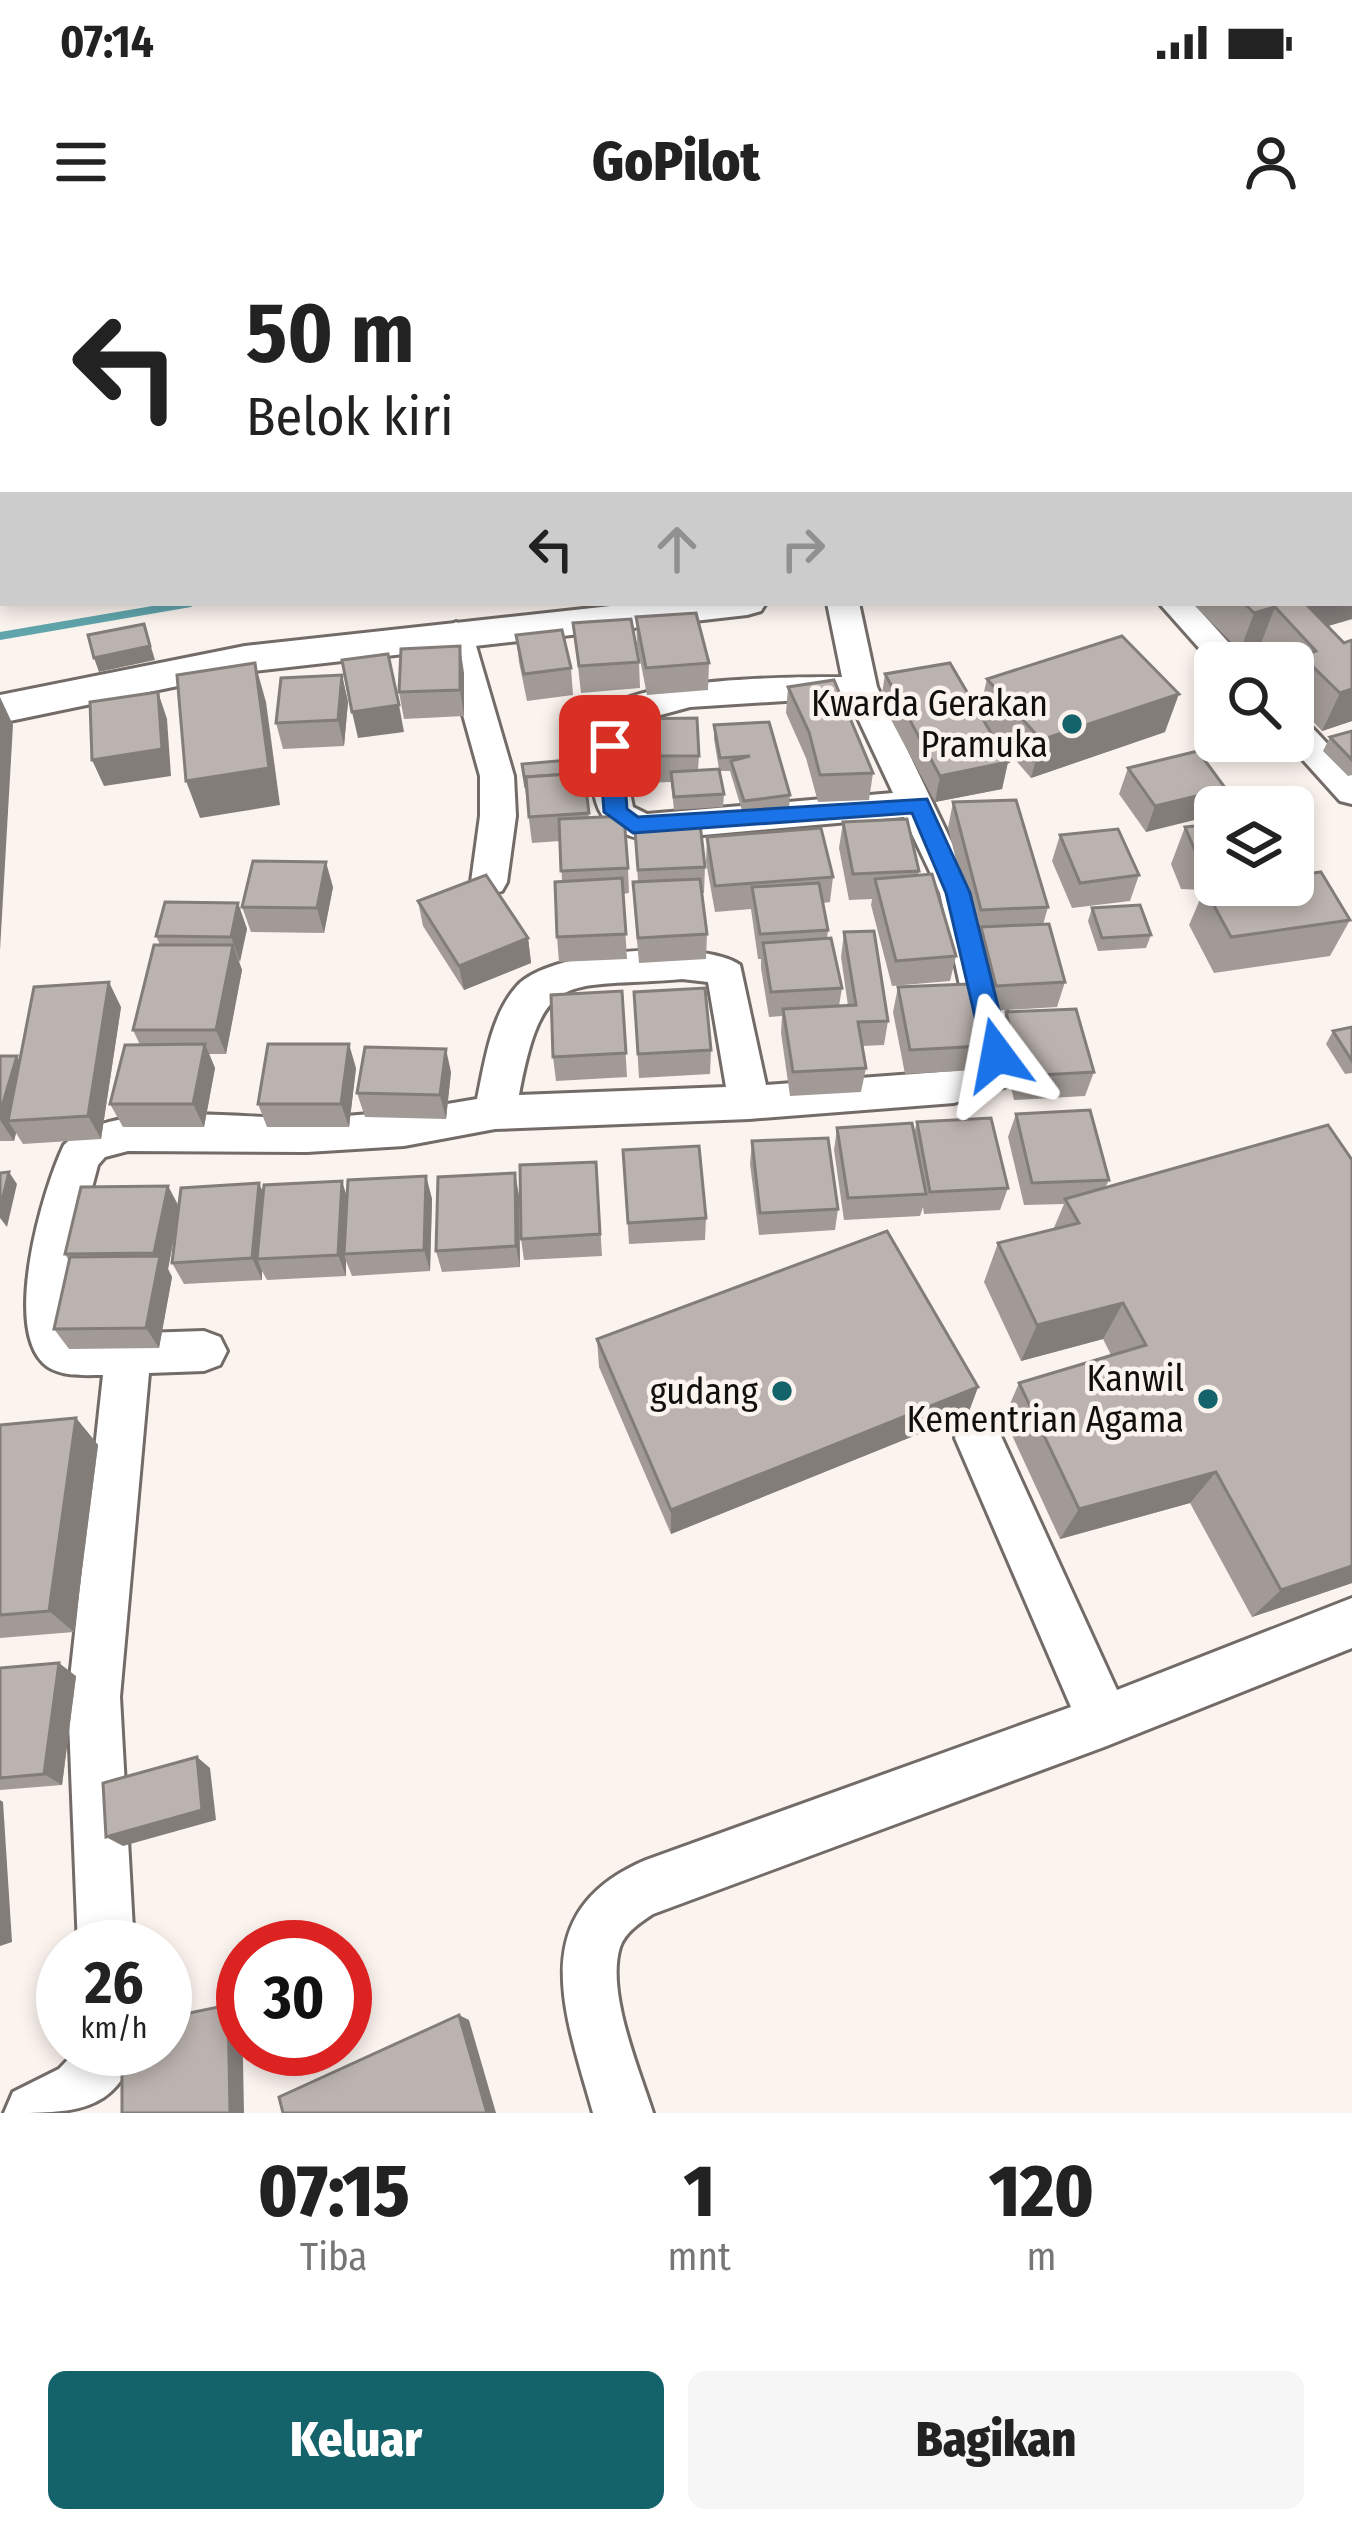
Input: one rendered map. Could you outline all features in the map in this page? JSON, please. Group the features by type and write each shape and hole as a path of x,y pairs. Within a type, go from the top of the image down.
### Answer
{"street":[{"path":"0,710 245,659 456,632 558,613 690,606"},
{"path":"204,1351 62,1352 46,1326 43,1300 79,1157 92,1144 128,1134 307,1135 404,1129 495,1112 749,1103 953,1087 985,1080 997,1068 958,893 860,687 844,606"},
{"path":"1178,606 1212,642"},
{"path":"456,632 497,776 498,816 489,882"},
{"path":"860,687 704,695 626,710 615,717 610,746 616,812 633,825 647,827 919,804"},
{"path":"1314,751 1352,792"},
{"path":"495,1112 508,1047 526,998 537,986 572,971 703,965 726,975 749,1103"},
{"path":"105,1920 95,1662 128,1353"},
{"path":"978,1438 1104,1721"},
{"path":"623,2113 590,1988 589,1952 599,1924 620,1903 646,1888 1104,1721 1352,1623"},
{"path":"34,2113 97,2076"}],"building":[{"path":"1247,606 1308,606 1344,643 1352,640 1352,689 1340,693 1314,668 1314,642 1308,642 1275,607 1254,613"},
{"path":"696,613 709,663 646,668 636,617"},
{"path":"631,619 639,662 579,666 573,623"},
{"path":"144,624 150,646 94,658 88,635"},
{"path":"562,630 571,668 524,674 516,635"},
{"path":"1122,636 1179,694 1041,740 987,679"},
{"path":"460,646 460,690 399,692 401,649"},
{"path":"388,654 399,705 352,712 342,660"},
{"path":"255,663 269,768 186,781 177,675"},
{"path":"950,663 1008,762 940,776 885,674"},
{"path":"342,675 338,720 276,723 281,678"},
{"path":"834,680 873,773 820,775 809,732 788,687"},
{"path":"158,692 162,749 92,760 90,702"},
{"path":"697,718 699,756 641,756 639,719"},
{"path":"769,722 790,795 744,801 731,761 750,756 720,758 714,725"},
{"path":"1352,731 1352,760 1330,737"},
{"path":"1194,752 1194,762 1206,762 1224,786 1194,786 1194,797 1155,806 1128,768"},
{"path":"602,757 606,779 585,782 584,773 526,777 526,788 522,764"},
{"path":"719,769 724,794 674,797 671,772"},
{"path":"584,773 589,813 529,817 526,777"},
{"path":"1016,800 1048,907 981,910 953,802"},
{"path":"699,815 705,867 638,870 634,818"},
{"path":"624,816 628,868 561,871 559,819"},
{"path":"907,819 919,871 853,874 843,822"},
{"path":"1194,826 1194,848 1185,827"},
{"path":"821,828 833,877 715,886 707,837"},
{"path":"1118,829 1139,875 1080,883 1060,835"},
{"path":"253,861 326,862 317,908 242,907"},
{"path":"1321,872 1350,920 1231,937 1214,906 1314,906 1314,873"},
{"path":"932,874 956,956 896,961 875,879"},
{"path":"486,875 528,938 459,966 418,901"},
{"path":"622,878 626,934 557,937 555,882"},
{"path":"700,879 707,934 638,938 633,882"},
{"path":"819,883 828,930 760,934 752,887"},
{"path":"165,902 238,903 231,937 156,936"},
{"path":"1140,905 1151,935 1102,938 1092,908"},
{"path":"1049,924 1065,982 996,986 981,927"},
{"path":"874,931 888,1021 858,1022 866,1068 793,1072 783,1009 856,1005 844,932"},
{"path":"831,938 842,988 771,992 763,943"},
{"path":"154,945 233,945 216,1030 133,1030"},
{"path":"109,982 88,1116 8,1121 34,987"},
{"path":"968,984 982,1046 910,1050 898,987"},
{"path":"705,988 711,1050 638,1054 634,992"},
{"path":"622,991 626,1053 553,1057 551,995"},
{"path":"1076,1009 1094,1072 1022,1076 1006,1012"},
{"path":"1352,1027 1352,1061 1333,1031"},
{"path":"205,1044 193,1104 110,1104 125,1045"},
{"path":"268,1044 349,1044 341,1104 258,1104"},
{"path":"365,1047 446,1049 440,1095 357,1093"},
{"path":"0,1056 17,1056 0,1113"},
{"path":"1090,1110 1109,1180 1032,1183 1016,1114"},
{"path":"991,1118 1008,1188 930,1192 917,1122"},
{"path":"912,1123 926,1194 848,1198 837,1128"},
{"name":"Kanwil Kementrian Agama","path":"1328,1125 1352,1160 1352,1566 1281,1590 1216,1472 1079,1509 1019,1383 1146,1345 1123,1303 1037,1325 998,1243 1079,1223 1065,1199"},
{"path":"828,1138 838,1209 760,1213 752,1141"},
{"path":"699,1146 706,1218 628,1223 623,1150"},
{"path":"596,1162 600,1234 521,1239 520,1165"},
{"path":"9,1172 0,1209 0,1173"},
{"path":"515,1173 516,1246 436,1251 438,1177"},
{"path":"426,1176 424,1250 344,1254 348,1180"},
{"path":"342,1181 338,1255 257,1259 264,1185"},
{"path":"259,1183 252,1258 172,1263 181,1188"},
{"path":"168,1186 154,1253 65,1254 81,1187"},
{"name":"gudang","path":"887,1231 978,1387 671,1510 597,1339"},
{"path":"160,1256 146,1328 54,1329 70,1257"},
{"path":"76,1418 49,1611 0,1615 0,1425"},
{"path":"59,1663 44,1774 0,1778 0,1668"},
{"path":"197,1757 202,1810 106,1837 103,1783"},
{"path":"216,2007 216,2076 229,2076 230,2113 122,2113 122,2076 192,2076 192,2012"},
{"path":"459,2015 487,2113 283,2113 279,2097 325,2076 372,2076 372,2055"}],"waterway":[{"path":"0,636 174,606"}],"place":[{"name":"Kwarda Gerakan Pramuka","path":"1072,724"},
{"name":"gudang","path":"782,1391"},
{"name":"Kanwil Kementrian Agama","path":"1208,1399"}],"route":[{"path":"610,746 616,812 633,825 919,804 958,893 997,1055"}]}
